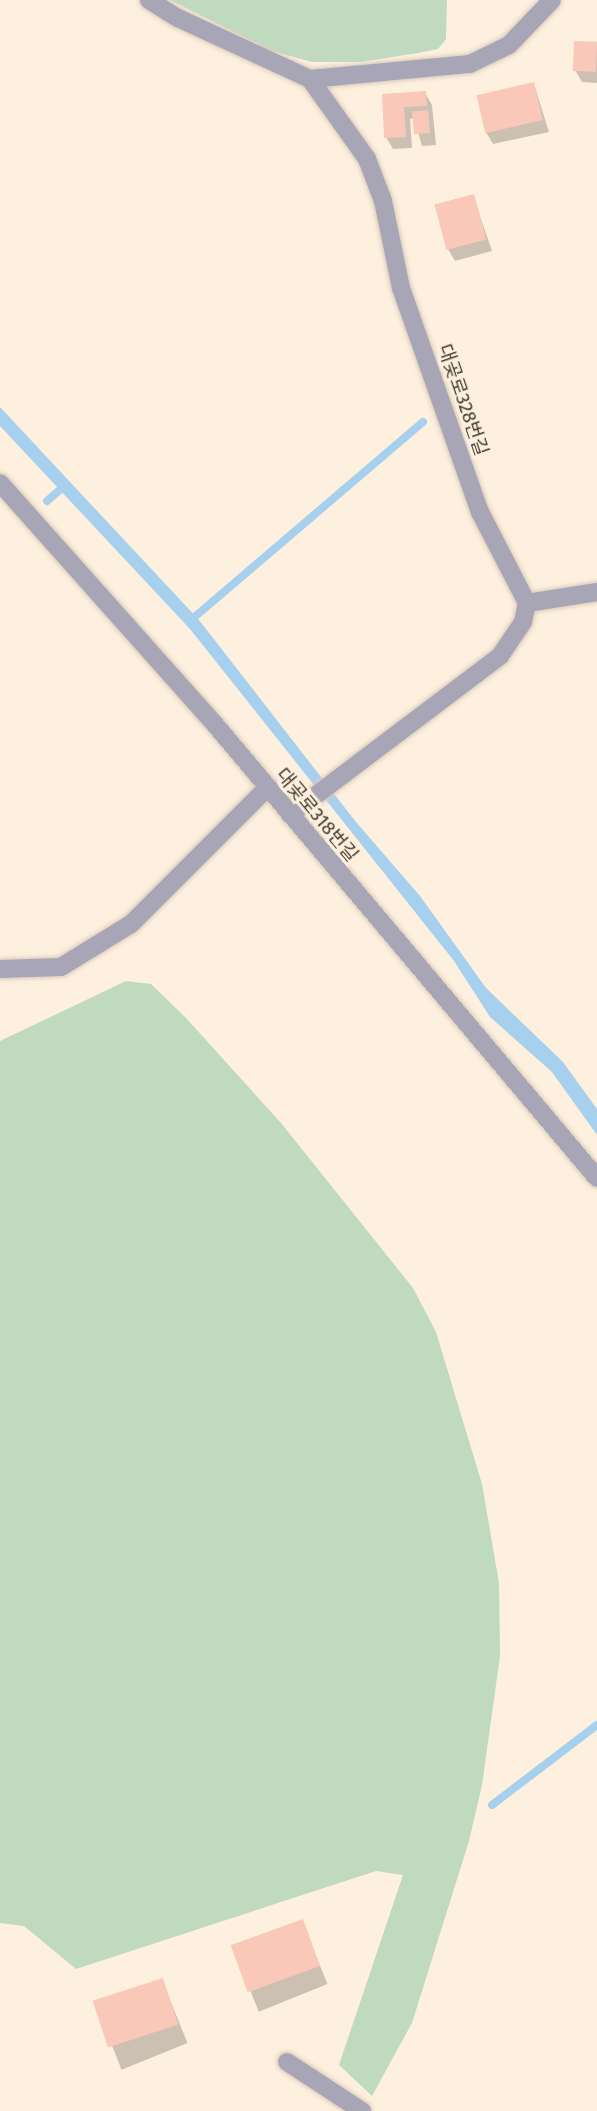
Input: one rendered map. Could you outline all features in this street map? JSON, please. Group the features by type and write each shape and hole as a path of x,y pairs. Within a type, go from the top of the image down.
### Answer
{"street":[{"name":"대곶로328번길","path":"149,0 178,18 310,79 343,121 378,182 401,288 480,512 527,603"},
{"path":"310,79 470,64 509,46 552,0"},
{"name":"대곶로318번길","path":"0,483 267,788 597,1178"},
{"path":"290,815 499,656 523,622 527,603 597,592"},
{"path":"0,969 61,967 131,923 267,788"},
{"path":"288,2062 362,2111"}],"green space":[{"path":"170,0 447,0 446,39 438,49 418,53 361,62 312,62 272,51"},
{"path":"126,981 151,984 186,1018 281,1123 413,1288 436,1332 482,1484 499,1583 500,1656 482,1785 469,1841 412,2023 372,2096 339,2065 403,1875 376,1871 76,1969 24,1926 0,1923 0,1041"}],"water":[{"path":"0,407 199,620 356,822 420,896 486,988 563,1062 597,1109 597,1135 552,1072 490,1017 454,961 190,629 0,426"}],"building":[{"path":"574,41 597,42 596,72 573,71"},
{"path":"534,82 543,120 485,133 477,95"},
{"path":"426,91 427,106 404,107 406,137 384,138 382,94"},
{"path":"428,110 430,133 414,134 412,111"},
{"path":"474,194 486,239 447,250 434,205"},
{"path":"303,1919 320,1966 248,1992 231,1945"},
{"path":"163,1978 178,2025 108,2047 93,2001"}],"waterway":[{"path":"191,620 423,422"},
{"path":"47,501 63,487"},
{"path":"492,1805 597,1725"}]}
